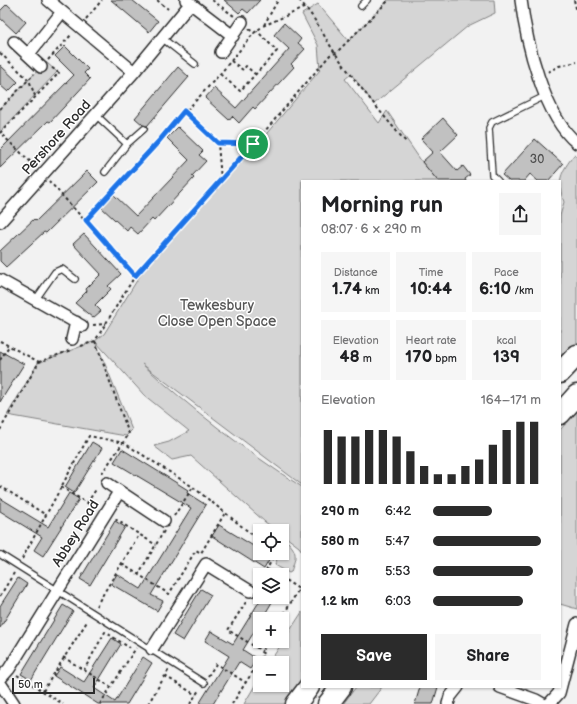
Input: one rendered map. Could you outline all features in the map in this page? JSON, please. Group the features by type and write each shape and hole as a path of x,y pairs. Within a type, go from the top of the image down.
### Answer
{"highway":[{"path":"561,372 577,354"},
{"path":"561,413 577,395"},
{"path":"296,704 308,688"},
{"path":"328,704 340,688"}],"street":[{"path":"48,0 134,72"},
{"path":"521,0 532,52 545,96 559,124 577,143"},
{"name":"Pershore Road","path":"0,222 134,72 162,38 188,2 233,36"},
{"path":"28,55 62,12"},
{"path":"221,52 242,22"},
{"path":"14,42 41,67"},
{"path":"0,280 79,324 73,344"},
{"path":"104,481 164,521"},
{"name":"Abbey Road","path":"0,679 9,669 119,492"},
{"path":"152,649 206,564 251,592"},
{"path":"561,685 577,625"},
{"path":"0,683 14,704"},
{"path":"448,704 450,697 457,688"},
{"path":"503,688 544,704"},
{"path":"549,704 559,693 560,688"}],"lane":[{"path":"361,6 367,0"},
{"path":"162,38 195,64"},
{"path":"497,180 492,175 489,128 492,122 545,96"},
{"path":"96,115 127,144"},
{"path":"104,172 127,144 144,129"},
{"path":"36,299 55,272 62,269 75,279"},
{"name":"Abbey Road","path":"1,555 204,683"}],"path":[{"path":"102,0 46,62 58,73 0,133 43,174 135,276"},
{"path":"156,0 168,9"},
{"path":"212,0 242,22 254,33"},
{"path":"263,26 278,0"},
{"path":"299,0 306,7 336,53 374,104 406,142"},
{"path":"81,346 95,341 135,276 330,55 336,53 389,0"},
{"path":"574,0 577,12"},
{"path":"86,220 159,141 184,111 220,74 254,33 263,26 306,7"},
{"path":"220,74 240,91 277,51 257,31"},
{"path":"0,53 29,80 35,97"},
{"path":"231,61 243,70 246,66 255,74"},
{"path":"548,72 559,66 577,62"},
{"path":"0,110 41,67"},
{"path":"184,111 218,143 253,144"},
{"path":"218,143 221,180"},
{"path":"79,324 106,324"},
{"path":"0,341 39,362"},
{"path":"87,503 104,481 98,477 124,443 129,434 95,341"},
{"path":"0,430 39,362 73,344"},
{"path":"0,360 9,346"},
{"path":"0,596 19,565 89,436 124,443 193,487 253,535"},
{"path":"0,486 46,515"},
{"path":"122,564 169,594 196,550 201,553 225,513"},
{"path":"285,612 299,589 289,583"},
{"path":"232,704 264,654 261,652 262,651 228,630 253,589"},
{"path":"84,670 105,632 141,654"},
{"path":"100,704 134,650"},
{"path":"63,657 111,688"},
{"path":"190,704 216,664 245,682"},
{"path":"148,704 168,671 161,667"},
{"path":"13,672 63,704"},
{"path":"165,676 196,695"}],"green space":[{"name":"Tewkesbury Close Open Space","path":"388,0 494,0 495,13 468,26 374,104 351,74 345,79 379,123 387,111 422,162 437,180 301,180 301,484 142,364 219,429 301,486 301,550 289,539 289,524 268,524 191,456 172,460 154,446 169,442 189,431 144,395 96,342 132,430 126,436 7,415 38,363 95,341 104,334 144,269 145,264 262,139 320,70 318,45 302,14 318,4 349,41"},
{"path":"46,62 57,72 0,132 0,109"},
{"path":"574,155 577,157 577,346 561,364 561,212 564,202 561,192 560,180 566,167"},
{"path":"577,411 577,609 561,604 561,429"},
{"path":"289,543 295,553 295,560 291,572 289,573 289,568 280,568 275,565 277,560 289,560"},
{"path":"301,614 301,687 289,704 244,704 253,689 253,692 289,692 289,656 274,656 279,648 289,648 289,632"},
{"path":"355,688 381,688 369,704 343,704"}],"building":[{"path":"111,0 132,0 158,21 149,32"},
{"path":"224,0 260,0 248,13 243,9 239,13"},
{"path":"7,4 26,22 16,33 0,18 0,11"},
{"path":"284,23 301,39 298,43 305,49 291,64 294,67 255,109 253,107 239,123 232,116 229,120 205,98 214,88 236,108 289,49 274,35"},
{"path":"65,46 88,69 84,73 90,79 50,122 48,121 0,168 0,150 74,75 55,56"},
{"path":"0,65 18,82 8,92 0,85"},
{"path":"178,67 189,77 147,126 143,125 135,118"},
{"path":"443,118 458,135 440,152 457,171 463,166 470,175 466,180 437,180 422,162 433,152 421,139"},
{"path":"178,127 203,151 199,155 206,161 192,176 194,178 154,221 152,219 138,234 130,227 127,231 101,207 113,194 136,216 189,160 167,138"},
{"path":"535,139 563,164 549,180 537,180 530,174 525,180 508,180 502,175"},
{"path":"87,171 98,182 46,233 44,232 6,267 0,261 0,251 34,219 36,221"},
{"path":"84,234 121,274 108,286 111,289 95,305 101,311 93,318 75,303 101,274 73,244"},
{"path":"0,351 24,364 0,402"},
{"path":"92,442 102,448 74,493 65,487"},
{"path":"122,449 188,490 187,493 206,505 151,595 163,601 157,611 111,584 117,574 141,589 191,508 114,462"},
{"path":"69,493 79,499 43,556 34,550 42,537 0,511 0,498 48,527"},
{"path":"115,521 125,527 90,585 80,579"},
{"path":"219,525 253,546 253,560 269,560 265,568 262,568 212,536"},
{"path":"18,578 27,584 0,628 0,606"},
{"path":"201,589 211,595 183,641 173,635"},
{"path":"258,604 271,604 266,612 253,612 253,634 243,650 253,656 253,665 250,669 239,662 213,704 199,704 229,656 205,641 211,631 233,644"},
{"path":"63,605 73,611 31,680 21,674"},
{"path":"112,638 121,644 94,688 115,702 143,657 152,663 127,704 98,704 54,676 60,667 84,682"},
{"path":"420,688 438,688 433,704 415,704"}],"route":[{"path":"184,111 218,143 253,144 135,276 86,220 159,141 184,111"}]}
